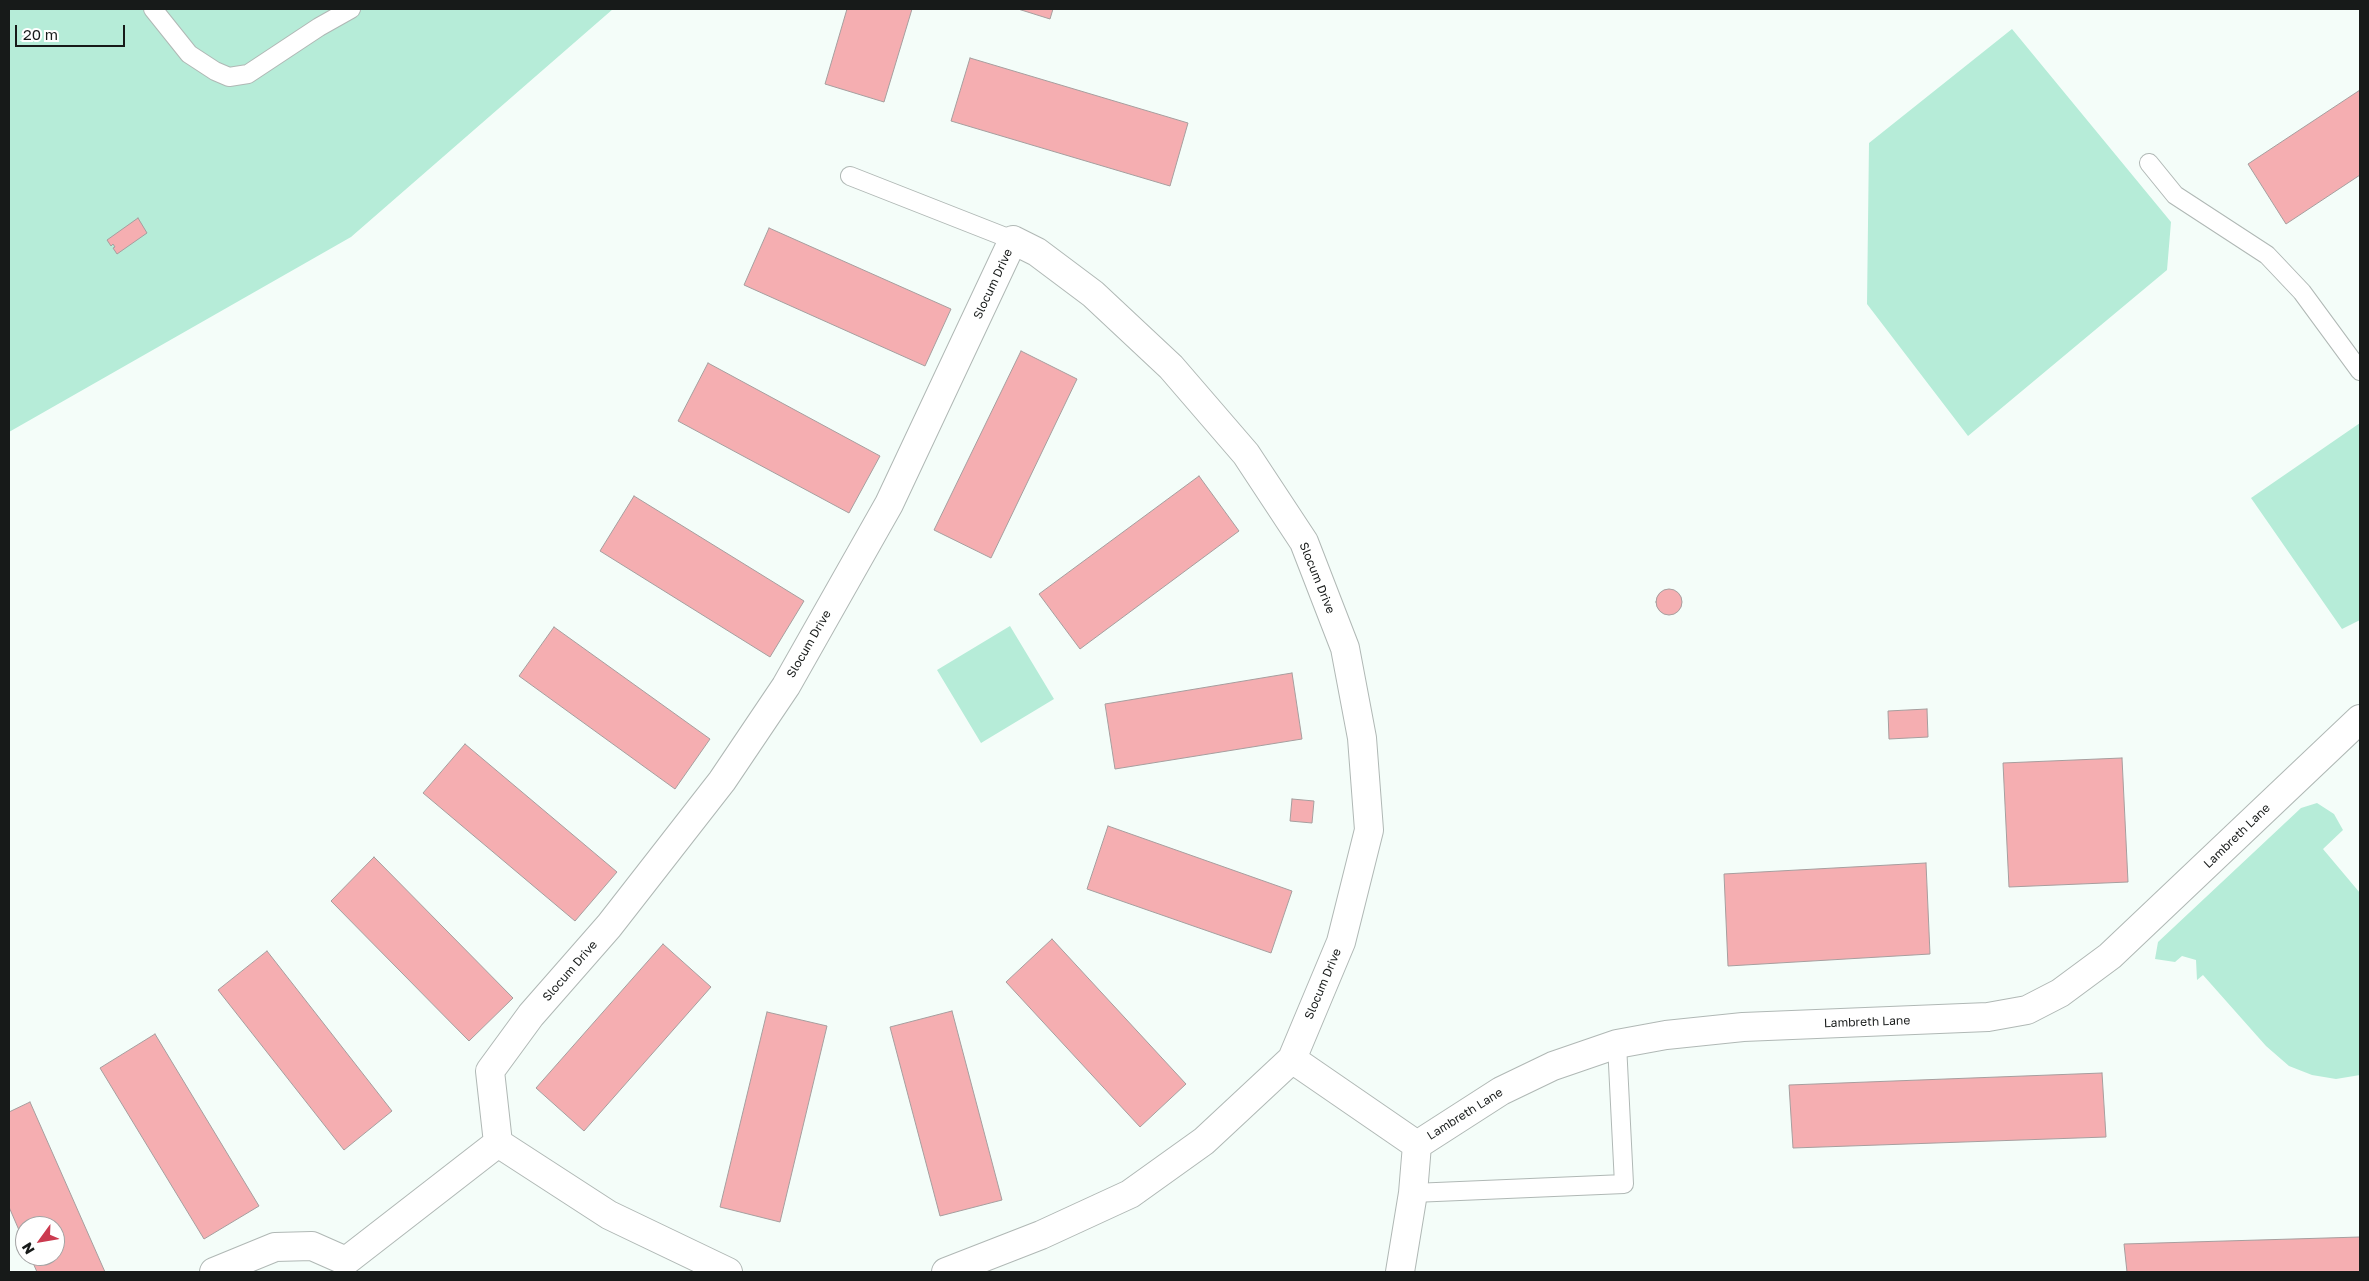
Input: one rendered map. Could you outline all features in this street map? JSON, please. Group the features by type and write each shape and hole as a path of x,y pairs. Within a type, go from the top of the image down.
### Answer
{"street":[{"name":"Slocum Drive","path":"498,1143 490,1071 531,1015 609,926 722,781 786,686 889,504 1013,240 1036,252 1093,294 1171,367 1246,454 1304,542 1345,648 1362,738 1369,830 1341,942 1292,1059 1204,1141 1130,1194 1041,1235 946,1272"},
{"name":"Lambreth Lane","path":"1400,1272 1413,1193 1417,1145 1501,1091 1553,1066 1617,1044 1666,1035 1743,1027 1988,1017 2027,1010 2060,993 2110,956 2360,719"},
{"path":"1292,1059 1417,1145"},
{"path":"214,1272 276,1247 312,1246 349,1267 498,1143 609,1215 728,1272"}],"lane":[{"path":"153,9 190,54 214,71 229,77 248,74 318,27 351,9"},
{"path":"2150,163 2175,194 2267,255 2302,292 2360,371"},
{"path":"850,176 1013,240"},
{"path":"1413,1193 1624,1184 1617,1044"}],"green space":[{"path":"9,9 613,9 351,237 9,432"},
{"path":"2012,29 2171,222 2167,270 1968,436 1867,304 1869,143"},
{"path":"2360,423 2360,620 2342,629 2251,498"},
{"path":"1010,626 1054,699 981,743 937,670"},
{"path":"2317,803 2334,814 2343,830 2323,849 2360,893 2360,1075 2336,1079 2312,1075 2289,1066 2266,1046 2203,975 2197,980 2196,960 2182,956 2175,962 2155,959 2158,942 2301,808"}],"building":[{"path":"847,9 912,9 884,102 825,84"},
{"path":"1018,9 1053,9 1050,19"},
{"path":"970,58 1188,123 1170,186 951,121"},
{"path":"2360,90 2360,175 2286,224 2248,164"},
{"path":"138,218 147,233 117,254 113,244 111,246 107,240"},
{"path":"769,228 951,309 925,366 744,285"},
{"path":"1021,351 1077,379 991,558 934,530"},
{"path":"708,363 880,456 849,513 678,421"},
{"path":"1199,476 1239,531 1080,649 1039,594"},
{"path":"634,496 804,601 770,657 600,551"},
{"path":"1669,589 1678,593 1682,602 1678,611 1669,615 1660,611 1656,602 1660,593"},
{"path":"554,627 710,739 675,789 519,676"},
{"path":"1292,673 1302,739 1115,769 1105,704"},
{"path":"1927,709 1928,737 1889,739 1888,711"},
{"path":"465,744 617,872 575,921 423,793"},
{"path":"2122,758 2128,882 2009,887 2003,763"},
{"path":"1292,799 1314,801 1312,823 1290,821"},
{"path":"1108,826 1292,891 1271,953 1087,889"},
{"path":"374,857 513,998 469,1041 331,901"},
{"path":"1926,863 1930,954 1728,966 1724,874"},
{"path":"1052,939 1186,1084 1140,1127 1006,982"},
{"path":"663,944 711,987 584,1131 536,1088"},
{"path":"267,951 392,1111 344,1150 218,990"},
{"path":"952,1011 1002,1200 940,1216 890,1027"},
{"path":"767,1012 827,1026 780,1222 720,1207"},
{"path":"155,1034 259,1206 204,1239 100,1068"},
{"path":"2102,1073 2106,1137 1793,1148 1789,1085"},
{"path":"30,1102 105,1272 37,1272 34,1266 65,1266 65,1216 15,1216 15,1221 9,1207 9,1112"},
{"path":"2360,1237 2360,1272 2127,1272 2124,1244"}]}
